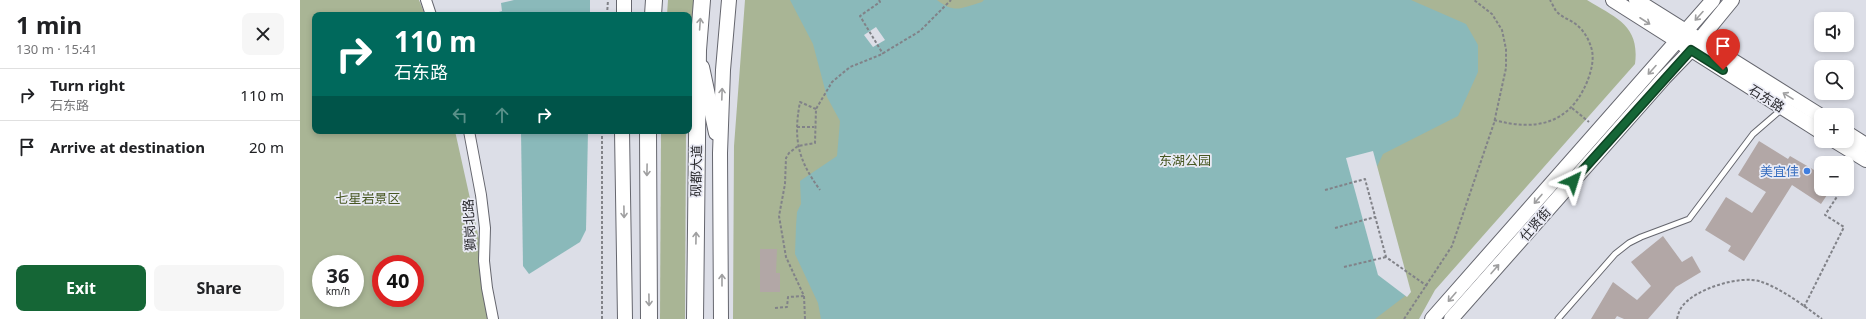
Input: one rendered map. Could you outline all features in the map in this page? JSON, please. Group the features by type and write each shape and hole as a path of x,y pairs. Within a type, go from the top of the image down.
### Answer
{"main road":[{"path":"653,12 654,0"},
{"name":"砚都大道","path":"695,319 698,50 702,0"},
{"path":"648,134 649,319"}],"street":[{"path":"426,0 430,12"},
{"path":"722,319 720,153 723,70 729,0"},
{"name":"石东路","path":"1612,0 1682,36 1814,112"},
{"name":"石东路","path":"1636,0 1682,36"},
{"path":"1432,319 1713,0"},
{"name":"仕贤街","path":"1451,319 1695,44 1732,0"},
{"name":"石东路","path":"1695,44 1783,108 1814,128"},
{"path":"698,50 720,153"},
{"name":"獅岗北路","path":"470,134 482,195 485,228 484,261 493,319"},
{"path":"622,134 625,319"},
{"path":"1854,137 1866,145"},
{"path":"1847,148 1866,160"}],"lane":[{"path":"1558,319 1615,254 1629,243 1689,219 1753,134 1783,108"}],"path":[{"path":"607,12 608,0"},
{"path":"879,0 880,2 860,16 883,54"},
{"path":"805,319 804,296 786,258 779,216 785,184 786,158 789,153 798,146 815,143 814,127 816,109 832,82 850,67 883,54 920,31 951,0"},
{"path":"1404,319 1452,246 1494,120 1506,68 1506,49 1502,30 1492,14 1474,0"},
{"path":"1494,120 1513,125 1535,126 1550,122 1572,108 1582,94 1589,78 1593,61 1592,48 1578,26 1562,17 1556,11 1550,0"},
{"path":"816,109 800,102 796,127 798,146 806,171 820,190"},
{"path":"1572,108 1599,130"},
{"path":"796,127 814,127"},
{"path":"602,134 602,319"},
{"path":"1325,190 1365,179 1386,257 1426,286"},
{"path":"1804,307 1844,226 1825,215 1837,196"},
{"path":"1335,228 1375,217"},
{"path":"1344,267 1386,257"},
{"path":"1677,319 1682,307 1697,294 1716,285 1744,279 1761,281 1783,293 1822,319"},
{"path":"775,308 787,307 788,297 804,296"}],"green space":[{"name":"七星岩景区","path":"300,0 419,0 424,12 312,12 312,134 456,134 479,239 488,319 300,319"},
{"path":"668,0 694,0 692,23 692,12 667,12"},
{"name":"东湖公园","path":"745,0 1587,0 1624,24 1630,31 1634,40 1636,51 1635,64 1435,290 1419,319 733,319 734,146"},
{"path":"661,134 686,134 685,319 660,319"}],"shaded area":[{"path":"514,0 590,0 590,12 499,12 502,11 501,3"},
{"name":"东湖公园","path":"790,0 937,0 949,7 963,8 984,0 1411,0 1466,24 1478,45 1478,72 1458,116 1383,154 1375,171 1409,293 1375,319 821,319 818,303 795,254 797,212 801,204 800,181 837,156 840,121 827,97 813,44"},
{"path":"521,134 588,134 586,230 580,242 529,274 523,266"}],"pier":[{"path":"876,27 885,40 873,47 864,35"},
{"path":"1373,151 1411,292 1407,297 1378,275 1346,158"}],"building":[{"path":"1759,141 1788,159 1790,156 1814,170 1814,196 1826,196 1821,204 1792,185 1744,261 1728,251 1731,246 1705,230 1726,197 1752,213 1766,192 1738,175"},
{"path":"1663,236 1682,262 1692,256 1701,272 1676,287 1648,319 1624,319 1617,316 1615,319 1591,319 1613,282 1637,300 1651,286 1631,262"},
{"path":"760,249 777,249 776,273 780,273 780,292 760,292"}],"place":[{"name":"美宜佳","path":"1807,171"}],"route":[{"path":"1573,181 1664,78 1691,50 1723,70"}]}
